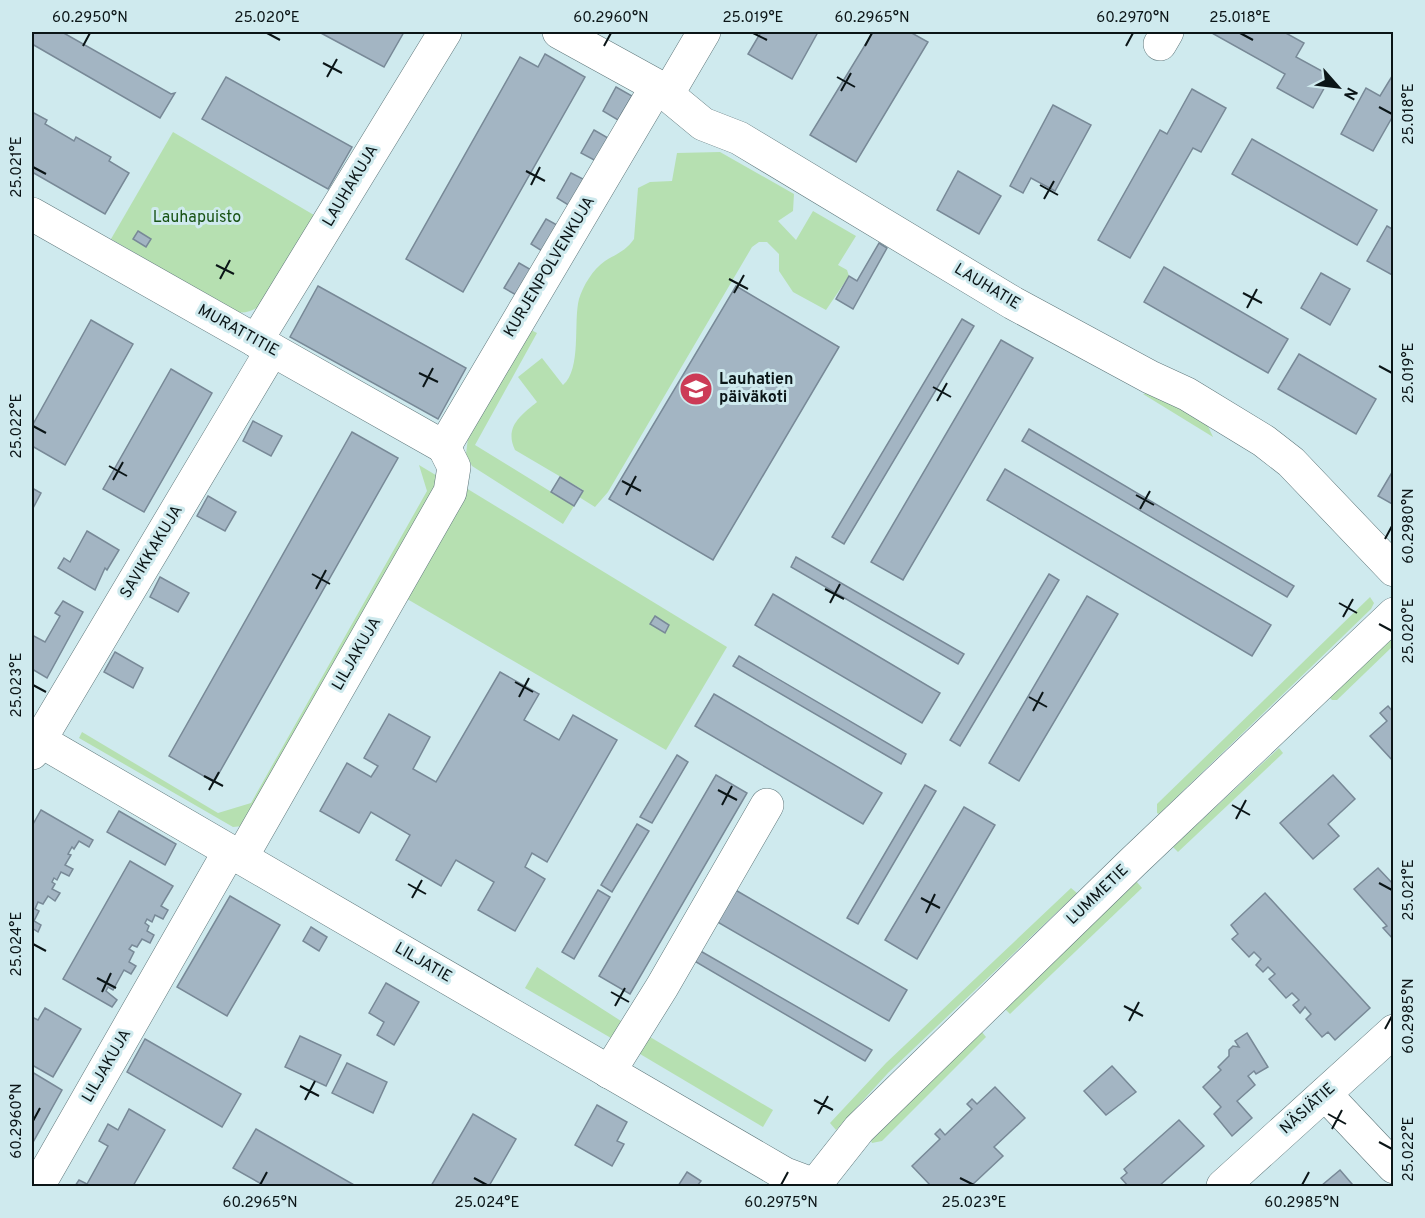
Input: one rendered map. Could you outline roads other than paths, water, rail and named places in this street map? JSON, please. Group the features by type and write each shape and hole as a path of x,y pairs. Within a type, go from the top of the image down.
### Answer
{"street":[{"name":"LAUHAKUJA","path":"264,345 445,32"},
{"name":"LAUHATIE","path":"559,32 662,90 703,124 739,138 1022,308 1150,377 1187,394 1264,441 1291,462 1394,570"},
{"name":"KURJENPOLVENKUJA","path":"444,447 662,90 704,32"},
{"name":"MURATTITIE","path":"32,214 444,447"},
{"name":"SAVIKKAKUJA","path":"34,743 264,345"},
{"name":"LILJAKUJA","path":"38,1186 450,492 454,467 444,447"},
{"name":"LUMMETIE","path":"815,1186 859,1129 1132,862 1394,614"},
{"name":"LILJATIE","path":"34,743 235,855 785,1174 815,1186"},
{"path":"609,1072 662,987 767,805"},
{"name":"NÄSIÄTIE","path":"1223,1186 1394,1031"},
{"path":"1325,1094 1394,1167"}],"place":[{"name":"Lauhatien päiväkoti","path":"696,389"}],"park label":[{"name":"Lauhapuisto","path":"197,218"}]}
